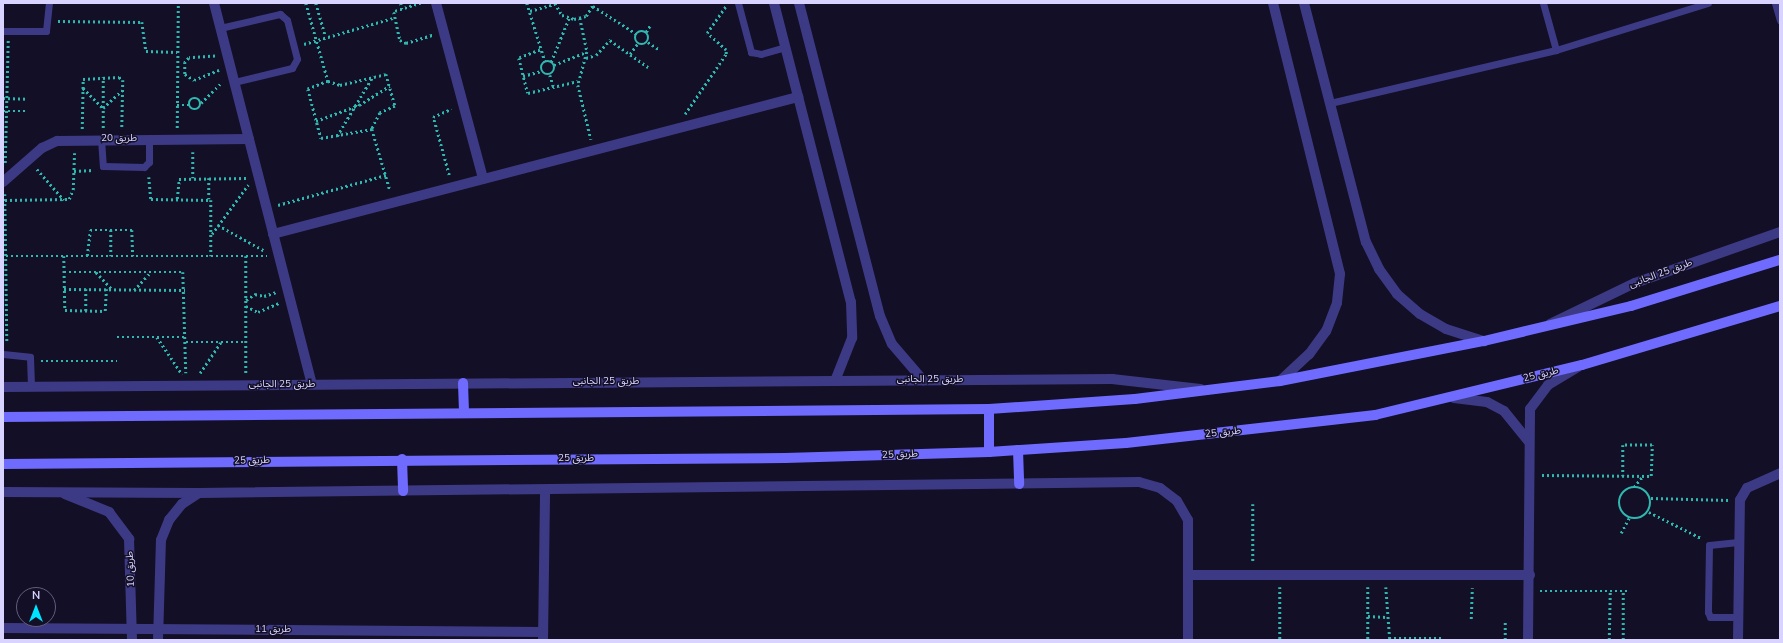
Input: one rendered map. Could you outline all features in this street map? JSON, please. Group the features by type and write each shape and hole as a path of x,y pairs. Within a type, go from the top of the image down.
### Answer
{"street":[{"path":"214,3 312,384"},
{"path":"436,3 483,179"},
{"path":"774,3 851,302 852,338 835,381"},
{"path":"799,3 880,316 900,357 923,380"},
{"path":"1273,3 1340,274 1337,303 1326,330 1309,354 1280,381"},
{"path":"1304,3 1366,242 1378,269 1397,294 1420,314 1446,329 1484,341"},
{"path":"273,234 798,97"},
{"name":"طريق 20","path":"4,181 29,159 57,141 78,139 249,139"},
{"name":"طريق 25 الجانبى","path":"1546,327 1635,283 1780,232"},
{"path":"3,417 989,409 1208,391 1280,381 1484,341 1546,327 1631,306 1780,260"},
{"name":"طريق 25","path":"3,464 402,459 785,458 990,452 1312,424 1450,398 1582,365 1780,306"},
{"path":"1528,640 1530,575 1530,475 1528,441 1530,410 1537,396 1548,385 1582,365"},
{"name":"طريق 25 الجانبى","path":"3,387 1119,379 1208,391"},
{"path":"463,383 464,413"},
{"path":"1450,398 1469,398 1504,411 1528,441"},
{"path":"989,409 990,452"},
{"path":"1018,450 1019,484"},
{"path":"402,459 403,491"},
{"path":"1738,640 1738,542 1740,500 1747,488 1780,473"},
{"path":"3,492 58,491 199,493 545,490 1139,482 1160,488 1177,501 1188,520 1188,640"},
{"name":"طريق 11","path":"3,628 158,629 273,635 543,636 545,490"},
{"name":"طريق 10","path":"58,491 109,512 121,524 132,556 132,640"},
{"path":"158,640 161,540 168,520 182,504 199,493"},
{"path":"1189,575 1530,575"}],"lane":[{"path":"5,31 46,31 49,21 49,3"},
{"path":"738,3 751,52 761,54 785,47"},
{"path":"1543,3 1556,50"},
{"path":"1330,103 1556,50 1708,3"},
{"path":"1775,3 1780,20"},
{"path":"220,28 280,14 287,20 294,47 296,67 234,82"},
{"path":"102,139 101,165 147,166 149,139"},
{"path":"5,354 28,355 31,361 31,386"},
{"path":"1738,542 1710,542 1708,615 1738,618"}],"path":[{"path":"177,139 178,3"},
{"path":"306,3 328,81"},
{"path":"316,3 326,37"},
{"path":"401,3 402,9"},
{"path":"422,3 394,12 393,18 404,43 443,31"},
{"path":"528,3 540,50 545,61 542,71"},
{"path":"530,11 555,4 568,18 580,18 594,4 637,34 646,32"},
{"path":"674,130 726,54 726,50 707,33 726,6"},
{"path":"294,47 393,18"},
{"path":"551,62 568,18"},
{"path":"580,18 587,52 578,81 594,150"},
{"path":"49,21 142,22 146,51 177,52"},
{"path":"648,42 646,32 651,24"},
{"path":"5,31 5,354"},
{"path":"630,54 638,43 637,34"},
{"path":"586,58 596,55 608,40 648,67"},
{"path":"638,43 648,42 660,50"},
{"path":"540,50 520,56 523,76 530,94 578,81"},
{"path":"554,88 550,75 554,65 587,52"},
{"path":"228,56 195,56 185,62 185,74 194,80 231,69"},
{"path":"545,61 551,62 554,65"},
{"path":"177,68 184,68"},
{"path":"177,105 190,105 196,110 231,69"},
{"path":"523,76 542,71 550,75"},
{"path":"372,130 321,138 308,89 328,81 340,85 386,74 395,106 380,113 372,130 393,202"},
{"path":"337,136 374,76"},
{"path":"5,200 64,200 72,195 84,77 121,77 122,139"},
{"path":"102,139 103,77"},
{"path":"316,121 355,107 390,86"},
{"path":"82,87 103,108"},
{"path":"103,108 122,90"},
{"path":"5,98 27,99"},
{"path":"190,105 194,99 201,103"},
{"path":"452,187 433,117 463,105"},
{"path":"5,111 27,111"},
{"path":"192,139 193,178"},
{"path":"29,159 64,200"},
{"path":"74,171 92,171 101,165"},
{"path":"147,166 150,197 209,199"},
{"path":"267,208 386,175"},
{"path":"209,178 211,256"},
{"path":"177,199 178,179 253,178 211,234"},
{"path":"6,256 274,256 218,225"},
{"path":"111,230 111,256"},
{"path":"87,256 87,231 111,230 133,231 133,256"},
{"path":"64,256 65,310 86,312 106,310 106,289"},
{"path":"246,256 246,385"},
{"path":"64,272 182,272 185,290 186,379 156,337"},
{"path":"96,272 112,289"},
{"path":"134,290 152,272"},
{"path":"64,289 185,290"},
{"path":"86,289 86,312"},
{"path":"246,301 254,294 264,296 287,289"},
{"path":"246,306 258,312 290,301"},
{"path":"117,337 186,337"},
{"path":"186,342 246,342"},
{"path":"192,385 221,342"},
{"path":"31,361 117,361"},
{"path":"1530,475 1623,476 1652,476 1652,445 1623,445 1623,476"},
{"path":"1634,487 1647,492 1651,498 1648,512 1636,519 1629,518 1623,514 1619,501 1622,494 1634,487 1643,476"},
{"path":"1651,498 1740,500"},
{"path":"1253,504 1253,575"},
{"path":"1648,512 1710,542"},
{"path":"1621,533 1629,518"},
{"path":"1280,575 1280,640"},
{"path":"1368,575 1368,640"},
{"path":"1386,575 1386,617 1390,639 1444,638"},
{"path":"1471,619 1472,575"},
{"path":"1529,591 1630,591"},
{"path":"1610,591 1610,640"},
{"path":"1623,592 1623,640"},
{"path":"1368,616 1386,617"},
{"path":"1505,620 1505,640"}]}
